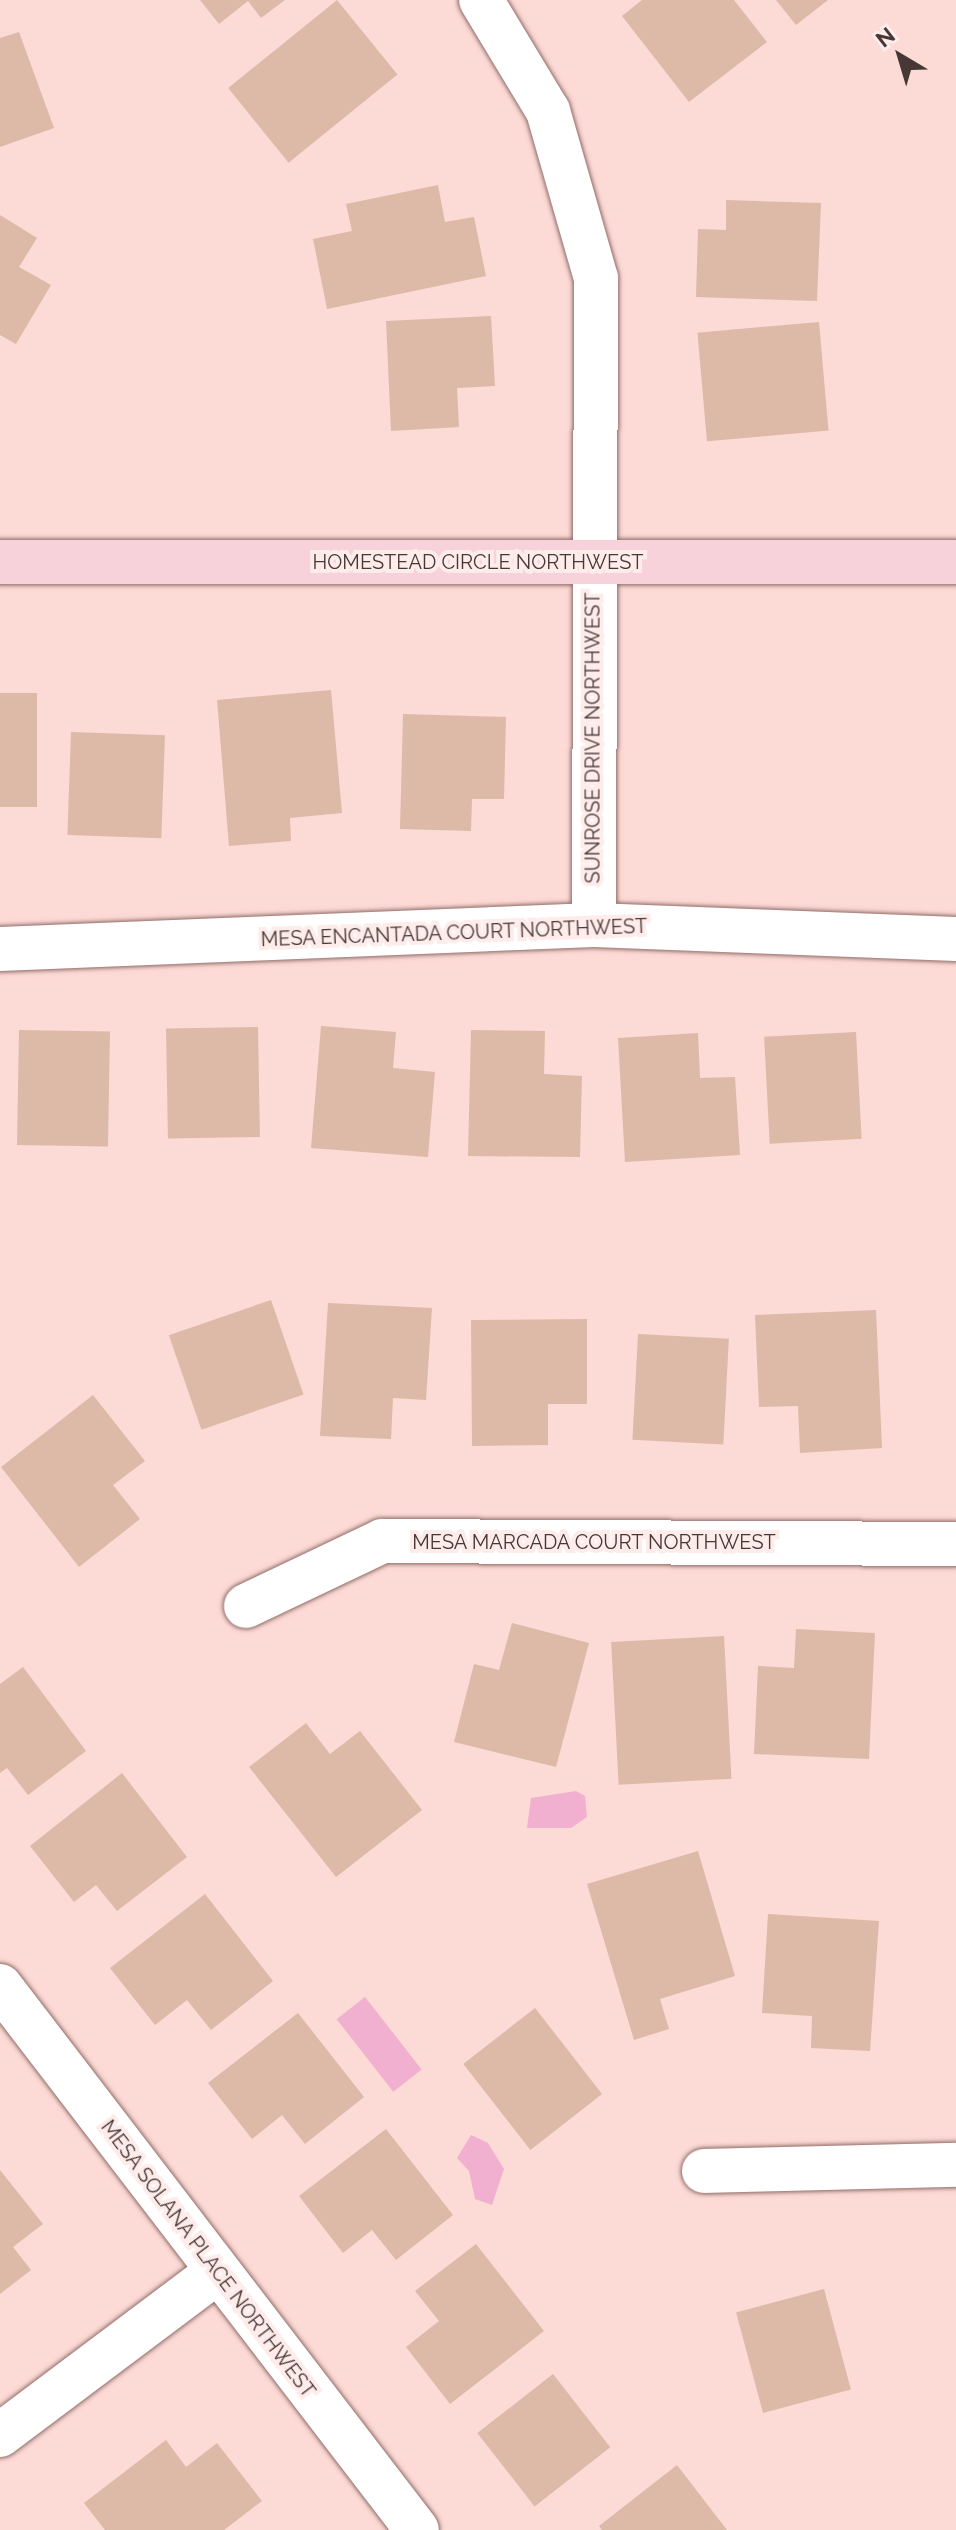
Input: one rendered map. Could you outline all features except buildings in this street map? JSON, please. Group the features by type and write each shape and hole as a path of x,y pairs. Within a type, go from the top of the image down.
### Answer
{"street":[{"name":"SUNROSE DRIVE NORTHWEST","path":"488,2 548,111 596,278 592,561 594,925"},
{"name":"HOMESTEAD CIRCLE NORTHWEST","path":"0,562 956,562"},
{"name":"MESA ENCANTADA COURT NORTHWEST","path":"0,949 594,925 956,939"},
{"name":"MESA MARCADA COURT NORTHWEST","path":"246,1606 382,1541 956,1544"},
{"name":"MESA SOLANA PLACE NORTHWEST","path":"0,1986 216,2273 417,2530"},
{"path":"704,2171 956,2165"},
{"path":"0,2435 216,2273"}],"shaded area":[{"path":"576,1791 585,1796 587,1817 571,1828 527,1828 531,1798"},
{"path":"365,1997 422,2069 393,2092 337,2019"},
{"path":"471,2135 488,2143 504,2169 492,2205 475,2199 469,2171 457,2158"}]}
